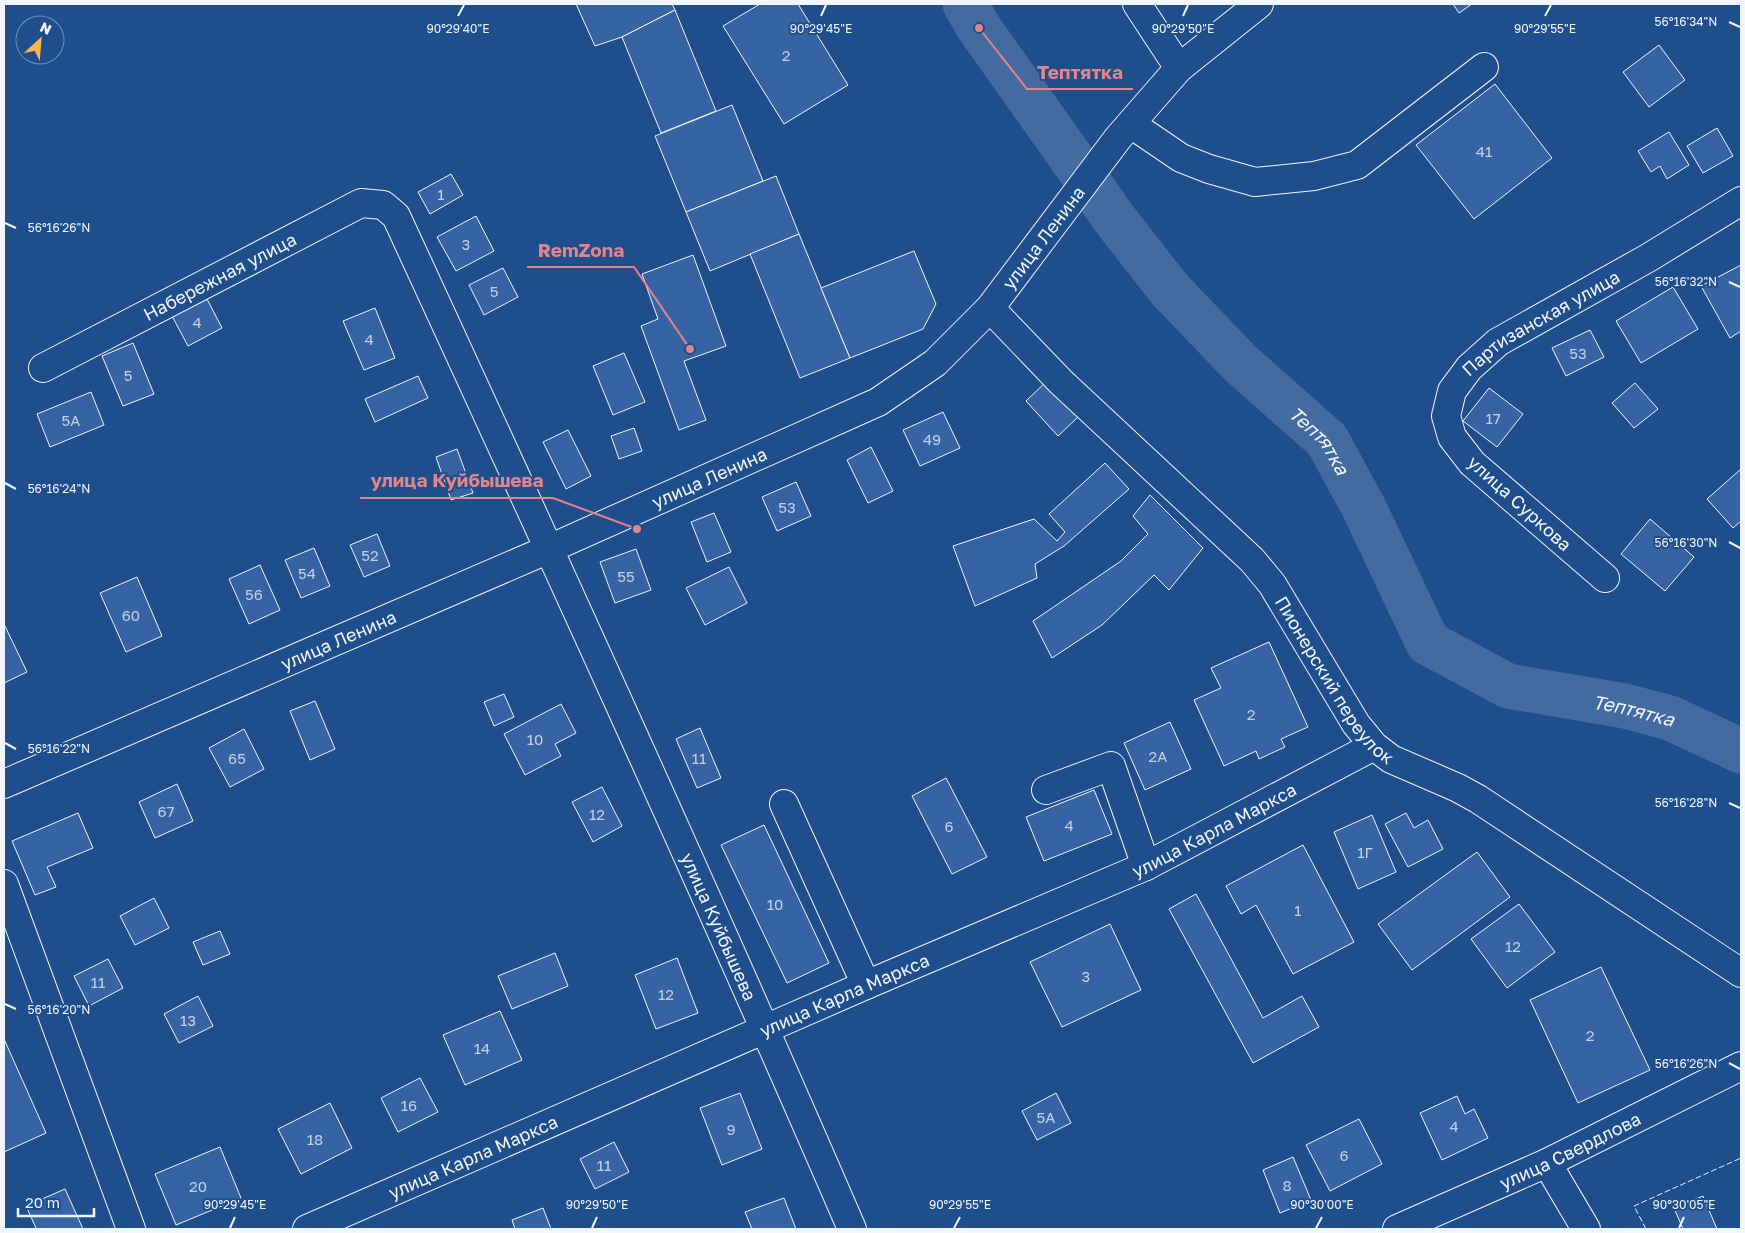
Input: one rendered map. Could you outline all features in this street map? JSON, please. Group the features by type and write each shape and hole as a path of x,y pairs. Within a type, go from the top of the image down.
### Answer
{"street":[{"path":"1137,4 1179,68"},
{"name":"улица Ленина","path":"4,784 550,549 878,402 935,363 990,308 1124,131 1179,68 1259,4"},
{"path":"1124,131 1208,169 1254,182 1314,176 1357,165 1484,67"},
{"name":"Партизанская улица","path":"1452,392 1469,368 1498,342 1648,258 1741,201"},
{"name":"Набережная улица","path":"43,368 361,203 383,205 396,216"},
{"name":"улица Куйбышева","path":"396,216 550,549 765,1029 852,1229"},
{"name":"Пионерский переулок","path":"990,308 1061,382 1252,560 1272,584 1356,724 1374,746 1391,759 1458,788 1478,799 1741,973"},
{"name":"улица Суркова","path":"1452,392 1446,416 1452,437 1472,463 1605,578"},
{"name":"улица Карла Маркса","path":"307,1229 866,985 1146,866 1374,746"},
{"path":"1046,790 1111,766 1146,866"},
{"path":"784,804 866,985"},
{"path":"4,884 130,1229"},
{"name":"улица Свердлова","path":"1397,1229 1547,1163 1741,1066"},
{"path":"1547,1163 1586,1229"}],"building":[{"path":"576,4 672,4 675,10 622,37 595,46"},
{"path":"760,4 798,4 848,85 784,124 723,26"},
{"path":"1453,4 1472,4 1459,13"},
{"path":"675,10 716,111 661,133 622,37"},
{"path":"1659,45 1685,80 1649,107 1623,72"},
{"path":"1495,84 1552,158 1474,219 1416,145"},
{"path":"732,105 763,181 686,212 655,136"},
{"path":"1717,128 1733,156 1703,173 1687,146"},
{"path":"1669,132 1689,165 1667,179 1660,166 1651,172 1638,151"},
{"path":"451,174 463,195 430,214 418,192"},
{"path":"776,176 799,234 710,271 686,212"},
{"path":"476,216 494,251 456,271 437,237"},
{"path":"799,234 850,358 800,378 750,254"},
{"path":"914,251 936,304 923,329 850,358 821,288"},
{"path":"693,255 726,346 684,361 706,420 679,430 641,326 658,319 642,274"},
{"path":"1741,265 1741,331 1730,338 1701,286"},
{"path":"503,268 518,297 484,315 469,285"},
{"path":"1673,287 1698,329 1641,363 1616,321"},
{"path":"207,299 222,328 188,346 172,316"},
{"path":"375,308 395,358 364,370 343,321"},
{"path":"1590,330 1604,357 1566,376 1552,348"},
{"path":"133,343 154,394 123,406 102,356"},
{"path":"624,353 645,402 613,415 593,366"},
{"path":"418,376 428,398 375,422 365,399"},
{"path":"1047,381 1079,416 1058,436 1026,401"},
{"path":"1635,383 1658,409 1634,428 1612,403"},
{"path":"1489,388 1523,414 1497,447 1463,421"},
{"path":"91,392 104,425 50,447 37,414"},
{"path":"943,412 960,448 920,466 903,430"},
{"path":"634,428 642,451 619,459 611,436"},
{"path":"568,430 591,476 566,489 543,442"},
{"path":"871,447 893,491 868,503 847,460"},
{"path":"457,449 473,493 451,500 436,457"},
{"path":"1105,463 1129,489 1064,546 1035,564 1037,578 975,606 953,546 1034,519 1057,541 1065,532 1049,514"},
{"path":"1741,469 1741,521 1733,528 1707,499"},
{"path":"796,482 811,516 777,531 762,497"},
{"path":"1150,495 1203,548 1169,590 1154,575 1102,625 1052,658 1033,621 1121,561 1148,534 1133,516"},
{"path":"714,513 731,552 707,562 691,522"},
{"path":"1650,519 1694,557 1665,591 1621,554"},
{"path":"377,534 390,566 364,577 350,545"},
{"path":"314,548 330,586 301,598 285,560"},
{"path":"636,549 651,590 615,603 600,562"},
{"path":"260,565 280,610 249,624 229,579"},
{"path":"729,567 747,603 705,625 686,588"},
{"path":"137,577 162,636 126,652 100,593"},
{"path":"4,624 27,672 4,683"},
{"path":"1269,642 1308,727 1281,739 1285,747 1259,759 1256,751 1224,766 1194,700 1221,688 1211,668"},
{"path":"504,694 514,717 494,726 484,702"},
{"path":"315,701 335,749 310,760 290,711"},
{"path":"561,704 576,733 555,744 561,756 525,775 504,734"},
{"path":"1170,722 1191,769 1145,790 1124,743"},
{"path":"700,728 721,778 697,788 676,739"},
{"path":"244,729 264,769 230,787 209,748"},
{"path":"946,778 987,857 952,874 912,796"},
{"path":"177,784 193,821 155,838 139,802"},
{"path":"602,787 622,826 593,842 572,802"},
{"path":"1094,790 1112,834 1044,861 1026,817"},
{"path":"78,813 93,848 47,867 56,887 35,895 12,841"},
{"path":"1406,813 1414,828 1428,820 1443,849 1408,867 1385,824"},
{"path":"1372,815 1396,872 1358,889 1334,832"},
{"path":"764,825 829,963 787,983 721,845"},
{"path":"1303,845 1354,942 1293,974 1256,905 1241,914 1226,886"},
{"path":"1477,852 1510,897 1412,970 1378,924"},
{"path":"1196,894 1263,1018 1302,996 1319,1027 1253,1063 1169,909"},
{"path":"154,898 169,928 135,945 120,916"},
{"path":"1519,904 1555,952 1507,988 1471,939"},
{"path":"1110,924 1141,990 1062,1027 1030,962"},
{"path":"220,931 230,954 203,965 193,942"},
{"path":"555,953 568,986 512,1009 498,976"},
{"path":"677,958 698,1013 656,1029 635,975"},
{"path":"108,959 123,988 89,1006 74,976"},
{"path":"1601,967 1650,1070 1578,1103 1530,1000"},
{"path":"198,996 213,1026 179,1043 164,1014"},
{"path":"500,1011 522,1060 465,1085 443,1035"},
{"path":"4,1039 46,1133 4,1152"},
{"path":"420,1078 438,1112 398,1132 381,1098"},
{"path":"740,1093 762,1149 722,1165 700,1108"},
{"path":"1056,1093 1071,1123 1037,1140 1022,1111"},
{"path":"1457,1096 1465,1114 1474,1109 1488,1138 1442,1160 1420,1113"},
{"path":"330,1103 352,1148 301,1174 278,1129"},
{"path":"1359,1119 1382,1164 1330,1191 1306,1145"},
{"path":"614,1142 629,1172 595,1189 580,1159"},
{"path":"220,1147 241,1198 176,1225 155,1174"},
{"path":"1293,1157 1311,1200 1280,1213 1263,1170"},
{"path":"65,1189 83,1229 33,1229 36,1228 26,1206"},
{"path":"1703,1196 1717,1229 1683,1229 1674,1208"},
{"path":"784,1198 796,1229 752,1229 745,1212"},
{"path":"543,1208 551,1229 515,1229 512,1220"}],"waterway":[{"name":"Тептятка","path":"965,4 979,28 1116,221 1170,290 1241,364 1327,440 1364,508 1428,643 1508,686 1625,706 1670,718 1741,751"}],"fence":[{"path":"1646,1229 1634,1206 1741,1158"}],"place":[{"name":"Тептятка","path":"979,28"},
{"name":"RemZona","path":"690,349"},
{"name":"улица Куйбышева","path":"637,529"}]}
